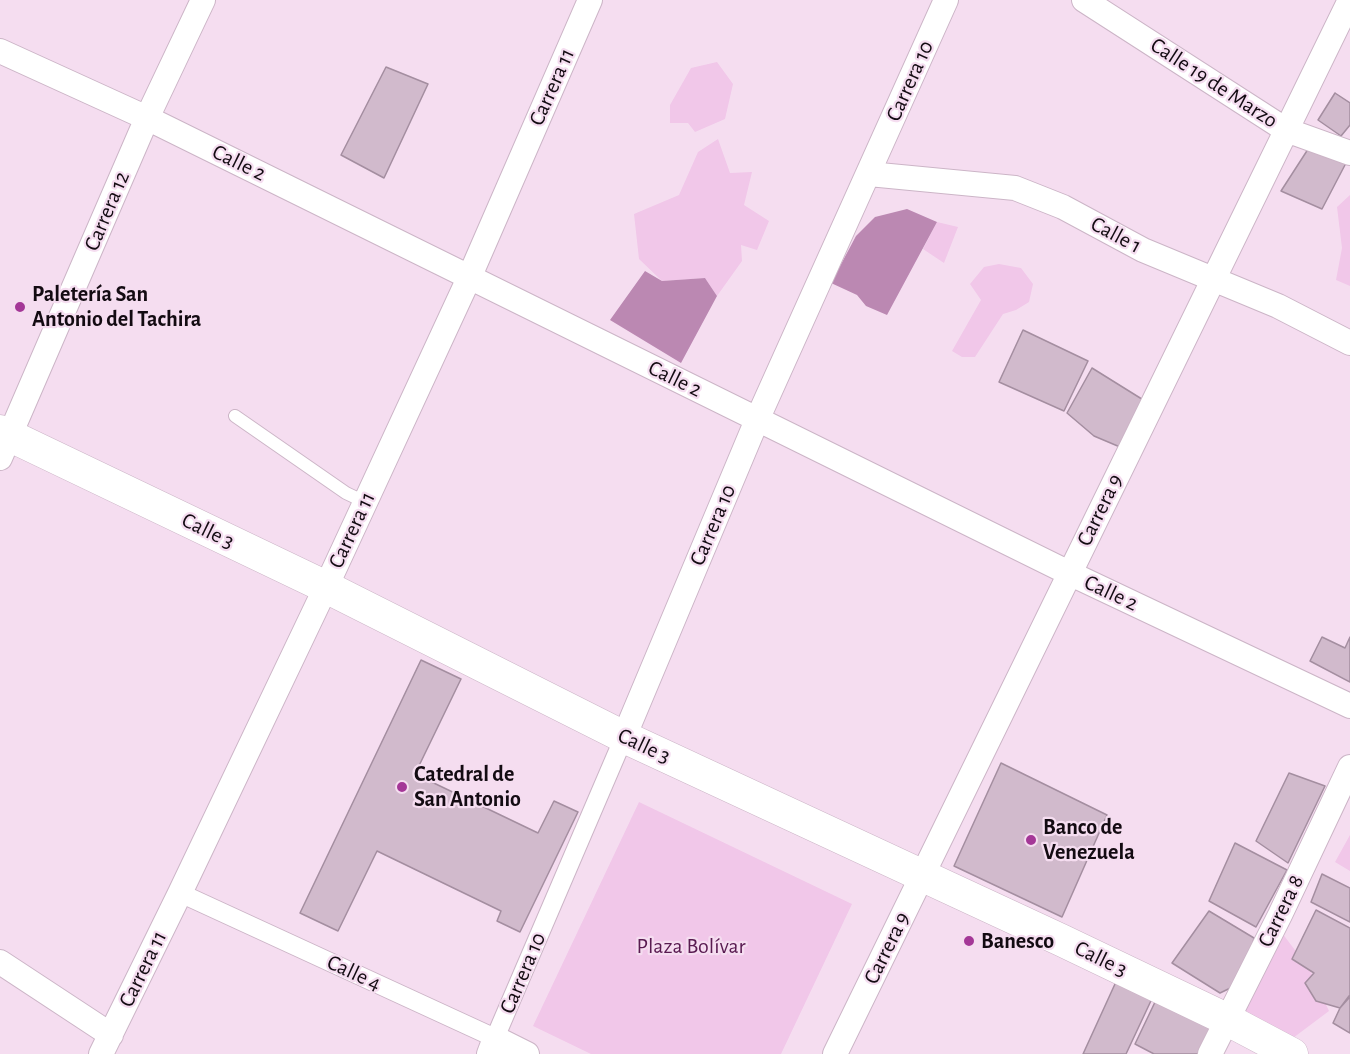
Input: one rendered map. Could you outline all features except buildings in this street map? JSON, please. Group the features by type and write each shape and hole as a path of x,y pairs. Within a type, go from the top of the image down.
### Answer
{"street":[{"name":"Carrera 12","path":"3,441 147,118 203,0"},
{"name":"Carrera 11","path":"106,1044 326,587 469,278 590,0"},
{"name":"Carrera 10","path":"492,1046 757,420 946,0"},
{"name":"Calle 19 de Marzo","path":"1084,0 1286,130 1350,153"},
{"name":"Carrera 9","path":"835,1054 1350,0"},
{"name":"Calle 2","path":"0,51 147,118 1069,573 1350,706"},
{"name":"Calle 1","path":"869,174 1016,188 1063,207 1143,250 1278,306 1350,343"},
{"name":"Calle 3","path":"3,441 326,587 624,737 923,875 1226,1019 1292,1054"},
{"name":"Carrera 8","path":"1210,1054 1281,915 1350,767"},
{"name":"Calle 4","path":"180,893 492,1046 527,1054"},
{"path":"0,962 106,1044"}],"lane":[{"path":"235,416 346,493 365,502"}],"green space":[{"path":"717,62 733,84 725,119 695,132 688,123 670,123 670,105 691,68"},
{"path":"718,139 730,173 752,172 744,205 769,221 757,250 741,245 742,261 717,296 705,278 662,281 639,259 634,214 679,195 698,152"},
{"path":"1350,195 1350,286 1336,280 1342,248 1337,207"},
{"path":"937,222 958,227 944,263 923,249"},
{"path":"999,264 1021,268 1033,284 1029,302 1016,310 1003,314 975,357 962,357 952,351 981,300 970,284 984,267"},
{"name":"Plaza Bolívar","path":"639,802 852,904 781,1054 591,1054 533,1026"},
{"path":"1350,835 1350,871 1335,862"},
{"path":"1279,929 1310,970 1329,1011 1293,1038 1241,1013"}],"shaded area":[{"path":"907,209 937,222 887,315 866,306 857,295 831,283 856,236 875,217"},
{"path":"645,271 662,281 705,278 717,296 681,363 610,320"}],"place":[{"name":"Paletería San Antonio del Tachira","path":"20,307"},
{"name":"Catedral de San Antonio","path":"402,787"},
{"name":"Banco de Venezuela","path":"1031,840"},
{"name":"Banesco","path":"969,941"}]}
